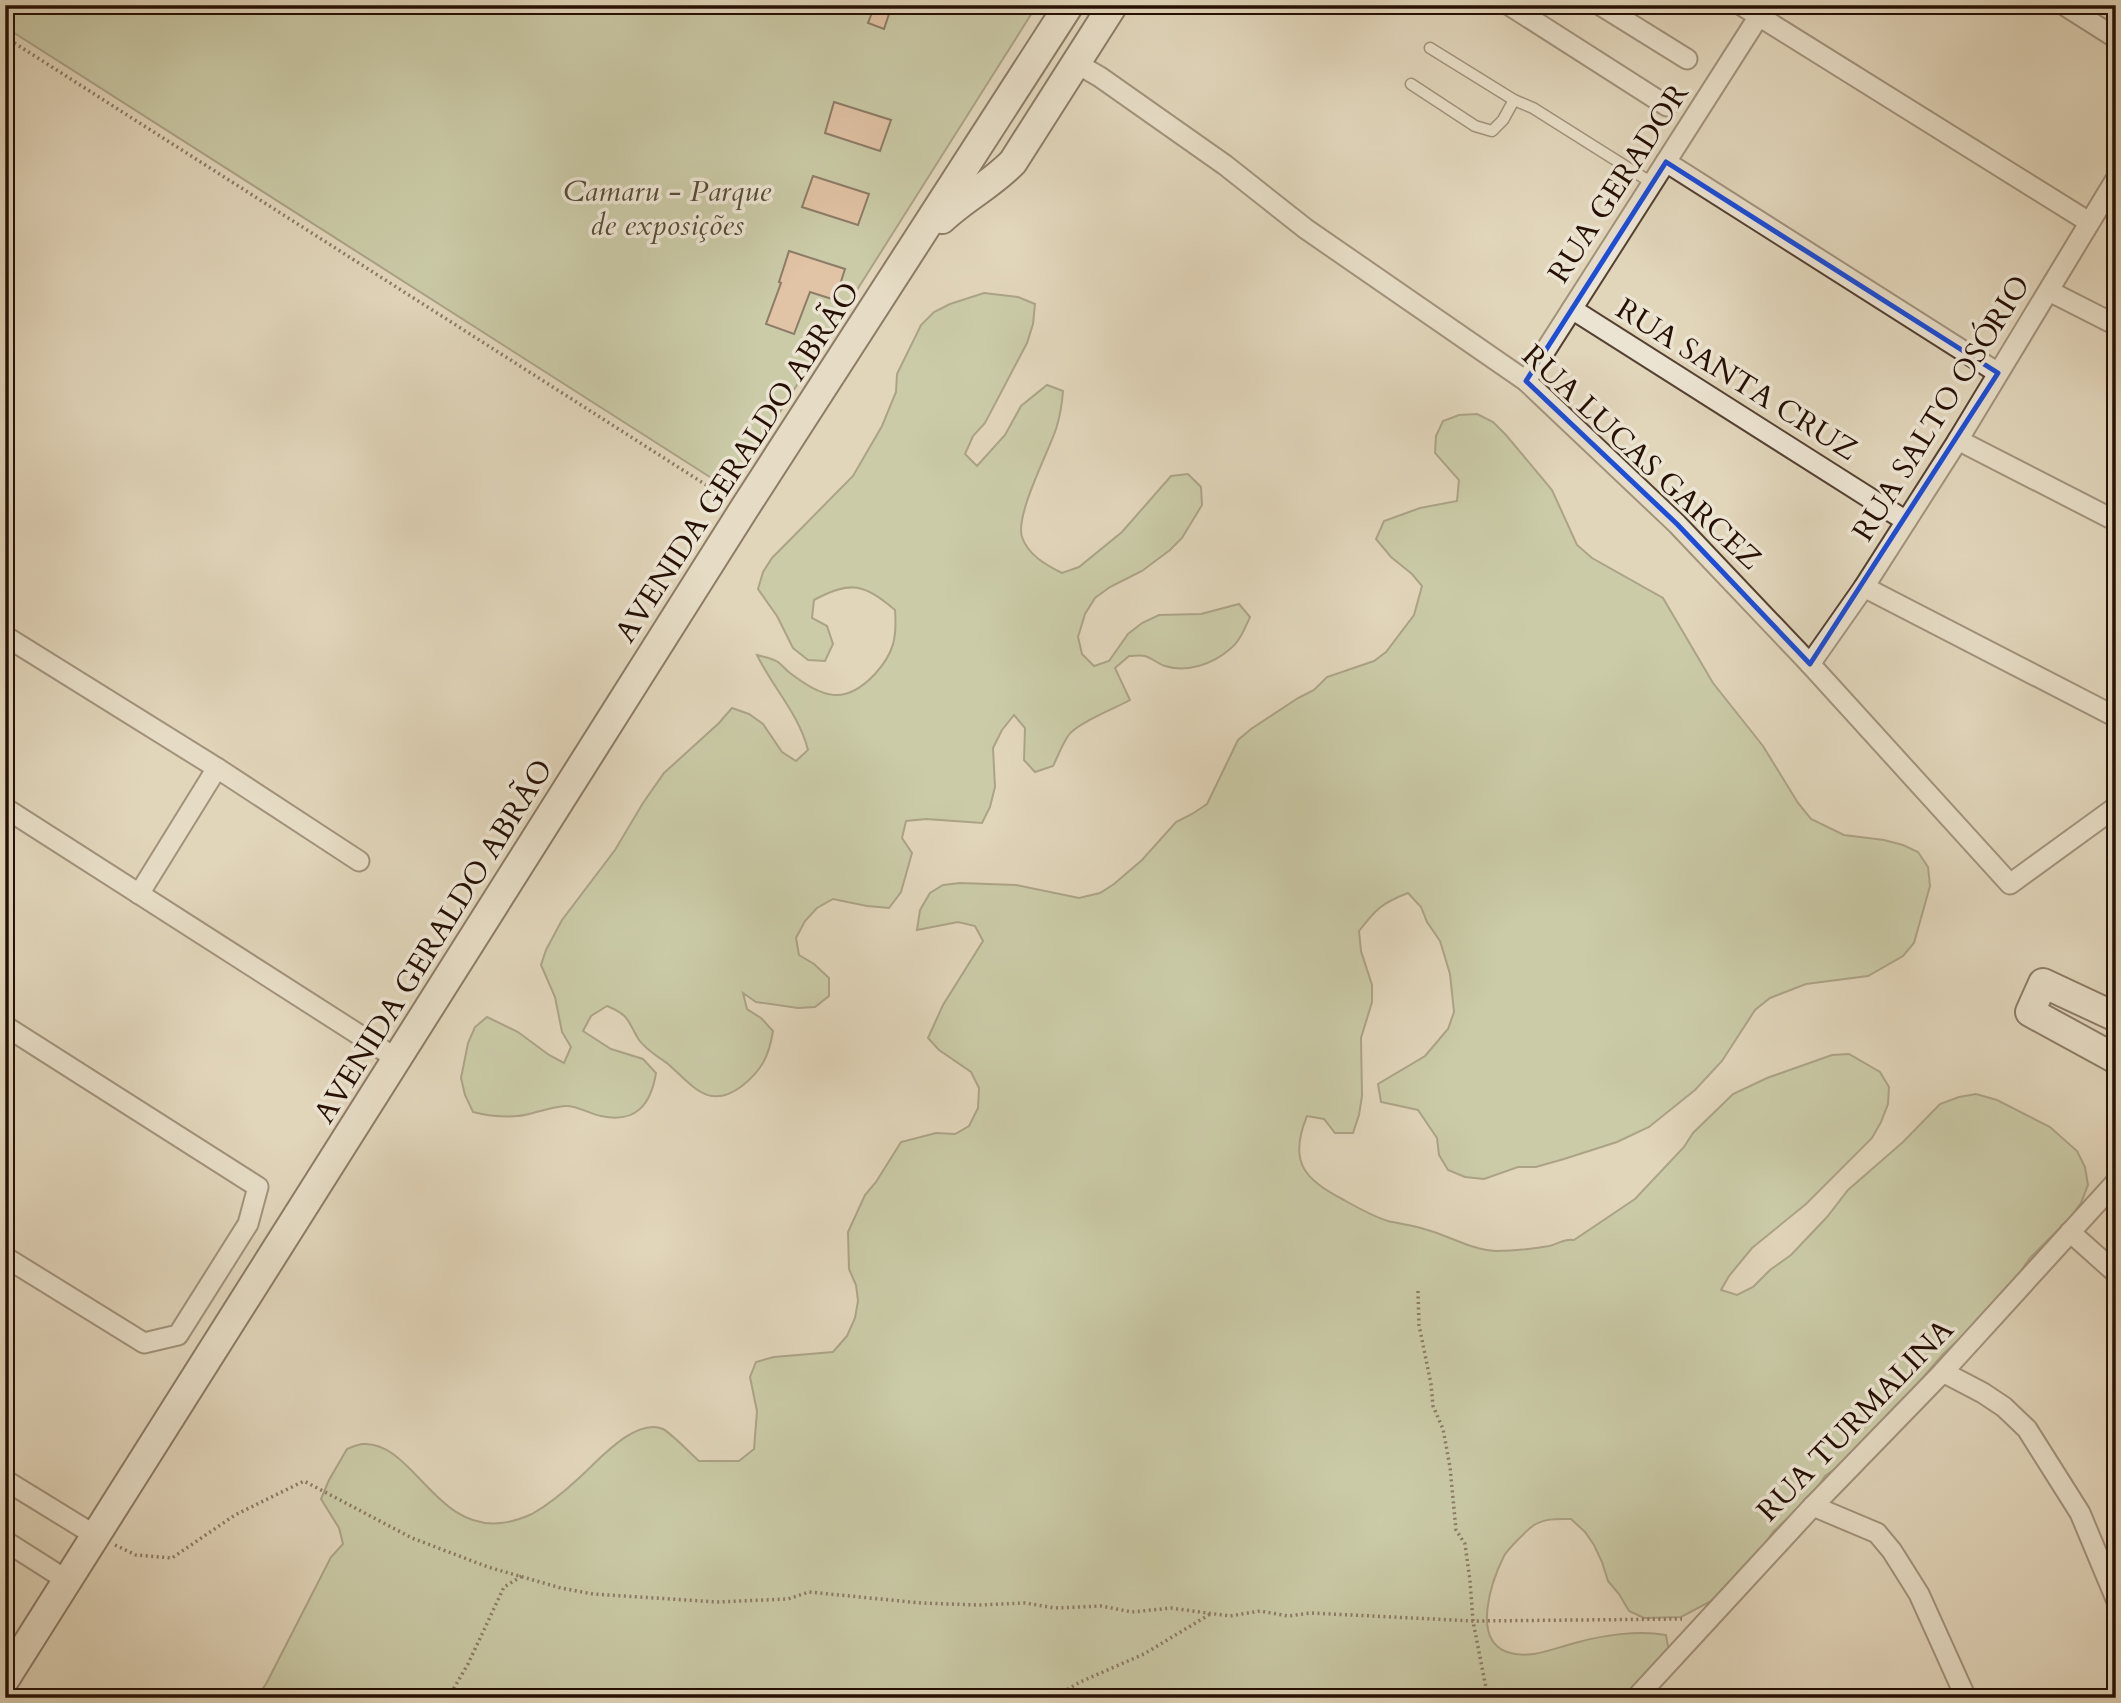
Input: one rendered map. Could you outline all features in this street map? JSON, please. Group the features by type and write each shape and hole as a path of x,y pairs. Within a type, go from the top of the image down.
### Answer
{"main road":[{"name":"AVENIDA GERALDO ABRÃO","path":"5,1679 744,509 1069,5"},
{"name":"AVENIDA GERALDO ABRÃO","path":"919,239 961,201 1002,173 1013,162 1113,5"},
{"path":"2116,1017 2043,983 2030,1012 2116,1059"}],"street":[{"path":"1509,5 1667,106"},
{"path":"1600,5 1687,60"},
{"path":"1741,5 2089,222"},
{"path":"2064,5 2116,38"},
{"name":"RUA GERADOR","path":"1526,381 1759,16"},
{"name":"RUA LUCAS GARCEZ","path":"1076,63 1225,164 1306,229 1526,381 1677,524 1810,664 2010,884 2116,807"},
{"path":"1666,162 1998,373"},
{"name":"RUA SALTO OSÓRIO","path":"1810,664 1864,587 1958,440 2116,179"},
{"path":"2049,291 2116,325"},
{"name":"RUA SANTA CRUZ","path":"1572,309 1906,521"},
{"path":"1958,440 2116,521"},
{"path":"1864,587 2116,717"},
{"path":"5,636 359,860"},
{"path":"139,894 217,768"},
{"path":"5,808 397,1059"},
{"path":"5,1026 258,1187 248,1224 178,1335 144,1343 5,1256"},
{"name":"RUA TURMALINA","path":"1636,1698 1813,1506 1943,1372 2116,1182"},
{"path":"2070,1232 2116,1273"},
{"path":"1943,1372 1993,1400 2027,1429 2080,1513 2116,1599"},
{"path":"5,1480 96,1536"},
{"path":"1813,1506 1877,1533 1892,1551 1919,1594 1966,1698"},
{"path":"5,1541 68,1581"}],"lane":[{"path":"1430,48 1514,100 1533,108 1652,183"},
{"path":"1411,84 1475,126 1492,131 1503,120 1514,100"}],"path":[{"path":"5,37 744,509"},
{"path":"1418,1291 1419,1325 1433,1406 1443,1429 1457,1530 1465,1544 1473,1621 1488,1698"},
{"path":"96,1536 136,1555 172,1558 235,1515 304,1481 412,1538 488,1567 561,1588 593,1594 703,1602 788,1599 809,1592 921,1603 1025,1603 1055,1608 1101,1606 1132,1612 1171,1608 1230,1616 1260,1611 1288,1616 1311,1613 1473,1621 1709,1619"},
{"path":"448,1698 468,1664 504,1587 522,1576"},
{"path":"1053,1698 1080,1682 1144,1654 1212,1613"}],"highlighted area":[{"path":"1666,162 1998,373 1810,664 1677,524 1526,381"}],"green space":[{"name":"Camaru - Parque de exposições","path":"5,5 1037,5 735,483 724,486 5,27"},
{"path":"984,293 1018,297 1035,304 1033,324 1027,343 985,423 973,436 965,454 977,466 1005,435 1021,406 1047,385 1063,391 1056,429 1023,514 1022,537 1033,554 1062,573 1079,567 1122,532 1171,476 1188,474 1201,487 1202,505 1182,538 1142,571 1095,598 1085,614 1078,637 1082,654 1094,666 1109,661 1128,634 1159,615 1201,614 1239,604 1250,617 1239,638 1234,646 1216,659 1191,668 1173,668 1145,656 1129,656 1115,668 1130,700 1072,731 1053,766 1035,772 1024,760 1025,728 1014,715 993,748 995,787 982,823 926,819 906,821 902,838 912,853 901,892 889,908 833,899 817,908 805,921 796,938 799,955 829,978 829,996 815,1007 798,1008 756,1002 743,993 747,1009 761,1018 773,1031 764,1062 742,1086 720,1096 702,1093 645,1047 625,1016 607,1006 591,1016 583,1031 611,1049 643,1059 656,1073 650,1094 640,1109 624,1117 613,1118 569,1106 511,1117 473,1112 461,1078 468,1043 475,1027 487,1017 518,1032 564,1063 571,1047 562,1032 555,997 541,965 546,950 562,920 615,850 664,773 732,708 749,714 763,724 782,752 796,761 808,750 792,713 757,655 780,663 812,688 833,695 843,695 864,684 886,659 895,637 895,610 866,590 838,589 814,600 812,618 827,626 833,644 825,661 808,660 793,648 777,616 758,589 763,572 772,558 853,476 882,426 896,392 897,374 921,325 934,312"},
{"path":"1477,414 1493,422 1506,435 1552,490 1577,545 1592,558 1663,598 1713,683 1763,746 1811,819 1844,835 1884,840 1918,852 1928,867 1930,886 1914,943 1903,956 1868,976 1806,984 1770,998 1755,1010 1722,1061 1695,1090 1649,1127 1617,1142 1564,1159 1536,1167 1518,1167 1484,1179 1465,1177 1448,1170 1439,1155 1437,1138 1418,1110 1381,1102 1378,1084 1425,1056 1448,1029 1454,1012 1450,974 1440,941 1421,907 1408,893 1399,897 1380,908 1359,931 1361,951 1372,985 1372,1002 1361,1038 1362,1096 1359,1115 1353,1133 1335,1133 1324,1119 1307,1116 1299,1146 1303,1167 1310,1176 1330,1192 1376,1217 1415,1226 1478,1248 1502,1251 1549,1246 1564,1240 1574,1240 1635,1199 1684,1147 1693,1133 1733,1094 1767,1078 1832,1055 1849,1054 1880,1072 1889,1087 1888,1104 1881,1122 1872,1138 1806,1204 1752,1248 1721,1290 1737,1295 1753,1287 1791,1255 1848,1190 1903,1142 1940,1104 1959,1097 1976,1094 1997,1100 2050,1127 2077,1151 2085,1167 2088,1185 2081,1203 2069,1219 2030,1258 2000,1301 1943,1354 1903,1401 1842,1464 1825,1476 1814,1493 1773,1532 1717,1598 1681,1617 1644,1618 1629,1611 1608,1581 1594,1545 1571,1519 1552,1519 1534,1525 1509,1549 1490,1593 1487,1622 1496,1645 1507,1652 1524,1655 1609,1636 1632,1633 1666,1635 1669,1652 1647,1681 1617,1698 256,1698 266,1684 331,1557 343,1544 339,1528 321,1499 347,1449 362,1444 380,1447 396,1456 458,1513 478,1522 501,1523 525,1517 544,1506 617,1443 641,1429 663,1429 699,1461 739,1461 754,1449 757,1411 750,1377 756,1362 774,1357 833,1352 847,1336 855,1318 858,1301 856,1285 849,1269 848,1232 865,1195 901,1142 936,1133 955,1134 969,1126 978,1108 979,1088 971,1072 939,1050 928,1038 943,1005 983,941 975,926 958,922 917,930 920,910 930,893 943,885 960,883 1016,885 1079,898 1100,893 1142,860 1176,822 1207,804 1238,740 1251,729 1314,690 1327,677 1374,661 1386,652 1414,615 1422,586 1376,539 1384,521 1420,508 1457,501 1459,480 1435,453 1436,436 1443,421 1459,415"}],"building":[{"path":"875,5 892,5 884,29 868,23"},
{"path":"834,102 891,120 880,151 825,133"},
{"path":"813,176 869,194 858,225 802,207"},
{"path":"789,251 845,269 835,300 810,292 794,334 766,324"}]}
